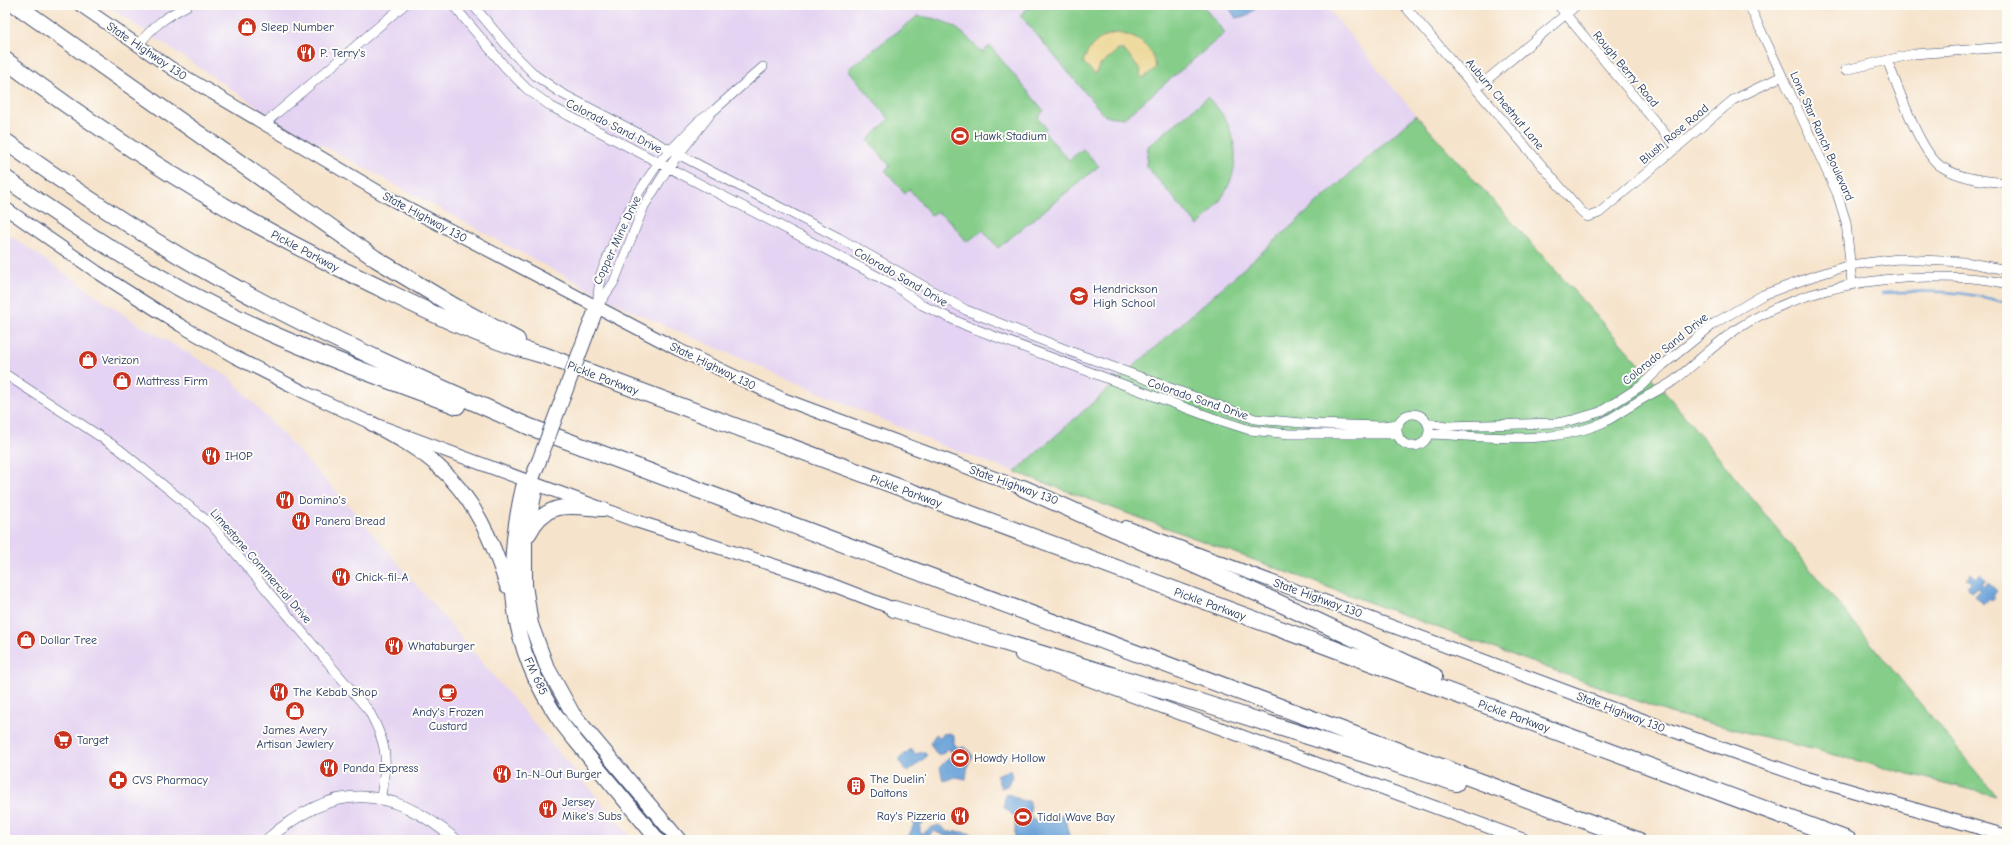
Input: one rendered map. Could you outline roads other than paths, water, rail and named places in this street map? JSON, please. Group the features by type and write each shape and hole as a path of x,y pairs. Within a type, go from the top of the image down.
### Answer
{"highway":[{"path":"16,5 376,259 452,305 546,356"},
{"name":"Pickle Parkway","path":"5,60 49,93 142,156 270,232 337,268 441,317 493,339 546,356 1848,840"},
{"path":"5,141 133,227 240,290 322,333 391,366 530,427 1637,840"},
{"path":"5,178 94,240 177,288 228,313 339,362 469,410 530,427"},
{"path":"1023,488 1279,603 1392,657 1565,735"},
{"path":"894,609 1227,711 1632,840"}],"main road":[{"name":"State Highway 130","path":"80,5 174,70 389,198 679,350 783,399 1662,728 1804,777 2007,836"},
{"name":"FM 685","path":"7,213 180,325 304,392 371,423 406,442 438,466 462,492 480,518 495,549 513,606 522,646 532,672 545,698 560,721 658,840"},
{"name":"FM 685","path":"513,606 511,564 512,540 523,487 531,481 597,307"},
{"path":"371,423 531,481 603,509 817,580 1524,840"},
{"name":"FM 685","path":"531,481 535,491 525,541 525,585 531,624 546,666 573,714 679,840"},
{"path":"525,541 535,521 550,510 561,506 603,509"}],"street":[{"path":"138,46 150,30 162,19 188,5"},
{"path":"264,124 404,5"},
{"name":"Colorado Sand Drive","path":"453,5 506,68 527,89 552,107 894,285 922,305 966,326 1213,418 1250,430 1289,434 1398,434"},
{"name":"Colorado Sand Drive","path":"473,5 514,54 536,76 561,94 839,238 898,270 934,293 966,310 1072,352 1255,419 1314,424 1381,426 1398,424"},
{"name":"Auburn Chestnut Lane","path":"1404,5 1588,218"},
{"name":"Rough Berry Road","path":"1558,5 1677,148"},
{"path":"1477,88 1577,5"},
{"name":"Lone Star Ranch Boulevard","path":"1748,5 1837,193 1846,222 1852,283"},
{"path":"1845,70 1914,54 2007,47"},
{"path":"1887,60 1923,145 1932,158 1942,167 1961,175 2007,184"},
{"name":"Copper Mine Drive","path":"597,307 600,276 619,229 639,192 659,162 674,153 712,112 763,67"},
{"name":"Blush Rose Road","path":"1588,218 1599,213 1733,100 1782,76"},
{"name":"Copper Mine Drive","path":"597,307 614,282 644,206 668,168 674,153"},
{"name":"Colorado Sand Drive","path":"1428,423 1446,426 1557,423 1574,420 1600,412 1641,386 1663,364 1715,323 1763,294 1850,265 1898,260 1932,260 1966,262 2007,270"},
{"name":"Colorado Sand Drive","path":"1429,434 1521,437 1561,435 1601,423 1672,382 1718,343 1741,327 1782,305 1824,290 1876,279 1953,277 1990,280 2007,284"},
{"path":"966,326 986,317"},
{"name":"Limestone Commercial Drive","path":"5,374 119,449 211,524 369,711 378,727 384,749 385,766 382,798"},
{"path":"1416,414 1425,419 1428,423 1429,434 1423,443 1414,446 1404,443 1398,434 1398,424 1406,416 1416,414"},
{"path":"1574,420 1576,430"},
{"path":"267,840 287,823 310,808 335,799 372,797 382,798 408,808 430,820 446,836 456,840"}],"water":[{"path":"1227,5 1260,5 1247,16 1236,18"},
{"path":"1971,573 1975,578 1980,574 1986,580 1981,584 1983,587 1988,582 1997,591 1992,596 1994,598 1991,601 1988,599 1983,604 1975,595 1980,590 1977,588 1972,592 1966,586 1971,581 1966,578"},
{"name":"Howdy Hollow","path":"949,733 954,735 954,744 959,748 965,747 973,756 968,764 966,779 956,777 943,781 940,767 953,753 947,748 944,753 937,755 930,743 936,734 941,738 943,734"},
{"path":"911,749 915,754 924,752 927,756 908,772 898,760"},
{"path":"1010,770 1012,777 1007,786 1001,788 996,775"},
{"name":"Tidal Wave Bay","path":"1005,794 1029,801 1031,806 1030,815 1036,821 1064,814 1070,840 1015,840 1015,817 1004,807"},
{"path":"924,816 925,821 920,826 920,832 922,834 930,828 939,825 948,832 969,833 979,840 965,840 958,835 947,837 934,831 930,834 927,840 907,840 917,817"}],"waterway":[{"path":"1882,293 1914,291 1960,293 2007,303"}],"place":[{"name":"Sleep Number","path":"247,27"},
{"name":"P. Terry's","path":"306,53"},
{"name":"Hawk Stadium","path":"960,136"},
{"name":"Hendrickson High School","path":"1079,296"},
{"name":"Verizon","path":"88,360"},
{"name":"Mattress Firm","path":"122,381"},
{"name":"IHOP","path":"211,456"},
{"name":"Domino's","path":"285,500"},
{"name":"Panera Bread","path":"301,521"},
{"name":"Chick-fil-A","path":"341,577"},
{"name":"Dollar Tree","path":"26,640"},
{"name":"Whataburger","path":"394,646"},
{"name":"The Kebab Shop","path":"279,692"},
{"name":"Andy's Frozen Custard","path":"448,693"},
{"name":"James Avery Artisan Jewlery","path":"295,711"},
{"name":"Target","path":"63,740"},
{"name":"Howdy Hollow","path":"960,758"},
{"name":"Panda Express","path":"329,768"},
{"name":"In-N-Out Burger","path":"502,774"},
{"name":"CVS Pharmacy","path":"118,780"},
{"name":"The Duelin’ Daltons","path":"856,786"},
{"name":"Jersey Mike's Subs","path":"548,809"},
{"name":"Ray's Pizzeria","path":"960,816"},
{"name":"Tidal Wave Bay","path":"1023,817"}]}
